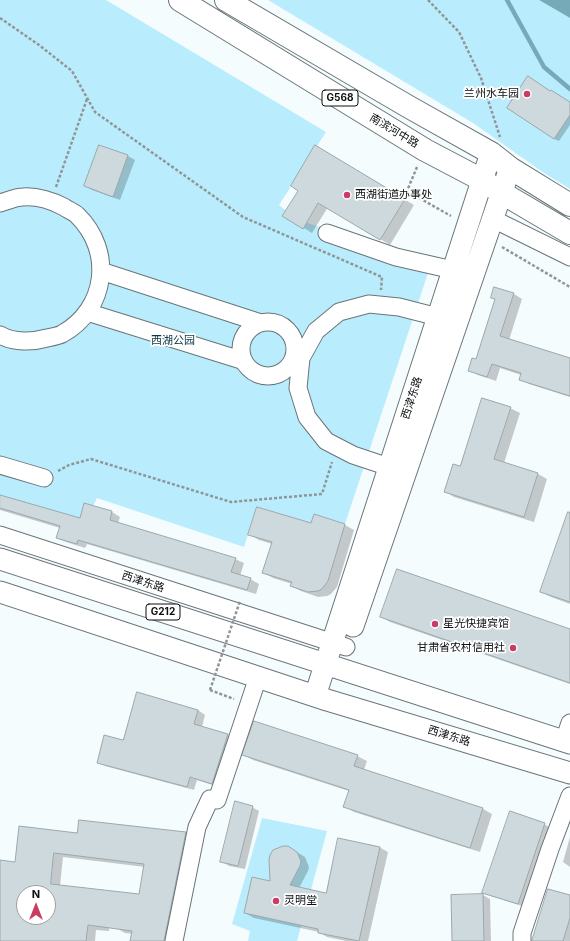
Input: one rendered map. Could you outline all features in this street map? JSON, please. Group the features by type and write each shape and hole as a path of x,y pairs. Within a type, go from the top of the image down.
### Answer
{"highway":[{"name":"南滨河中路","path":"180,0 425,150 482,180 570,233"},
{"name":"G568","path":"226,0 409,107 496,146 510,168 570,205"}],"main road":[{"name":"西津东路","path":"339,645 389,467 482,180 496,146"},
{"name":"西津东路","path":"321,698 510,168"},
{"name":"西津东路","path":"0,559 332,666 568,736"},
{"name":"西津东路","path":"0,592 321,698 570,773"}],"street":[{"path":"0,203 24,197 52,200 76,214 94,237 101,264 98,292 87,312 84,317 61,334 34,342 6,338 0,335"},
{"path":"493,219 570,257"},
{"path":"327,233 396,257 453,270"},
{"path":"101,271 261,323"},
{"path":"389,467 353,455 326,440 307,417 298,388 297,358 295,347 292,337 285,329 276,324 266,322 261,323 247,332 242,341 241,351 244,361 250,370 260,375 270,376 280,373 288,367 297,358 316,331 339,312 369,304 381,304 438,316"},
{"path":"87,312 244,361"},
{"path":"0,465 44,478"},
{"name":"西津东路","path":"0,535 339,645"},
{"path":"174,941 197,827 210,798 217,800 258,677"},
{"path":"522,941 522,933 550,849 570,796"}],"path":[{"path":"428,0 459,32 481,78 496,146"},
{"path":"0,18 39,45 72,71 95,112 243,217 382,277 381,304"},
{"path":"52,200 88,99"},
{"path":"44,478 69,465 91,459 231,502 322,494 338,447"},
{"path":"237,699 210,690 240,601"}],"green space":[{"name":"西湖公园","path":"0,0 106,0 326,132 279,205 296,219 431,264 345,524 314,514 311,523 257,507 244,547 97,498 82,529 0,501"},
{"path":"268,0 539,0 570,18 570,189 544,173 473,123"},
{"path":"262,818 327,831 297,941 248,941 250,931 232,924"}],"shaded area":[{"path":"539,0 570,0 570,18"}],"building":[{"path":"528,76 570,102 570,115 554,139 507,108"},
{"path":"99,145 128,155 113,197 84,186"},
{"name":"西湖街道办事处","path":"315,145 405,199 380,240 318,203 303,229 282,216 298,191 291,186"},
{"path":"494,287 514,293 500,336 570,358 570,396 519,380 521,373 492,364 487,377 468,371 472,358 476,359 495,299 491,298"},
{"path":"482,398 511,407 494,459 538,473 524,517 444,492 453,464 460,466"},
{"path":"0,495 80,518 84,503 112,511 110,520 236,558 231,572 251,578 247,590 78,540 77,544 56,538 60,526 0,508"},
{"path":"257,507 311,523 314,514 345,524 328,581 322,589 308,592 290,586 292,582 262,573 272,542 248,535"},
{"path":"568,512 570,513 570,602 540,592"},
{"path":"397,569 570,629 570,683 380,617"},
{"path":"137,692 198,710 194,724 228,734 212,784 190,777 187,787 97,763 104,735 123,740"},
{"path":"254,721 358,755 354,766 483,808 470,848 343,807 349,790 242,755"},
{"path":"235,801 253,806 238,866 220,862"},
{"path":"510,811 545,823 518,904 482,893"},
{"path":"79,820 186,832 164,941 130,941 132,931 88,925 86,941 0,941 0,860 15,862 19,826 77,833","holes":["54,853 144,864 139,894 51,884"]},
{"path":"338,838 380,847 359,941 318,933 318,929 244,913 252,877 270,881 270,855 273,850 283,846 288,846 297,852 301,861 290,885 326,893"},
{"path":"548,889 570,895 570,918 563,941 532,941"},
{"path":"483,894 484,941 452,941 451,895"}],"waterway":[{"path":"507,0 544,67 570,89"}],"place":[{"name":"兰州水车园","path":"527,94"},
{"name":"西湖街道办事处","path":"347,195"},
{"name":"星光快捷宾馆","path":"435,624"},
{"name":"甘肃省农村信用社","path":"513,648"},
{"name":"灵明堂","path":"276,901"}]}
